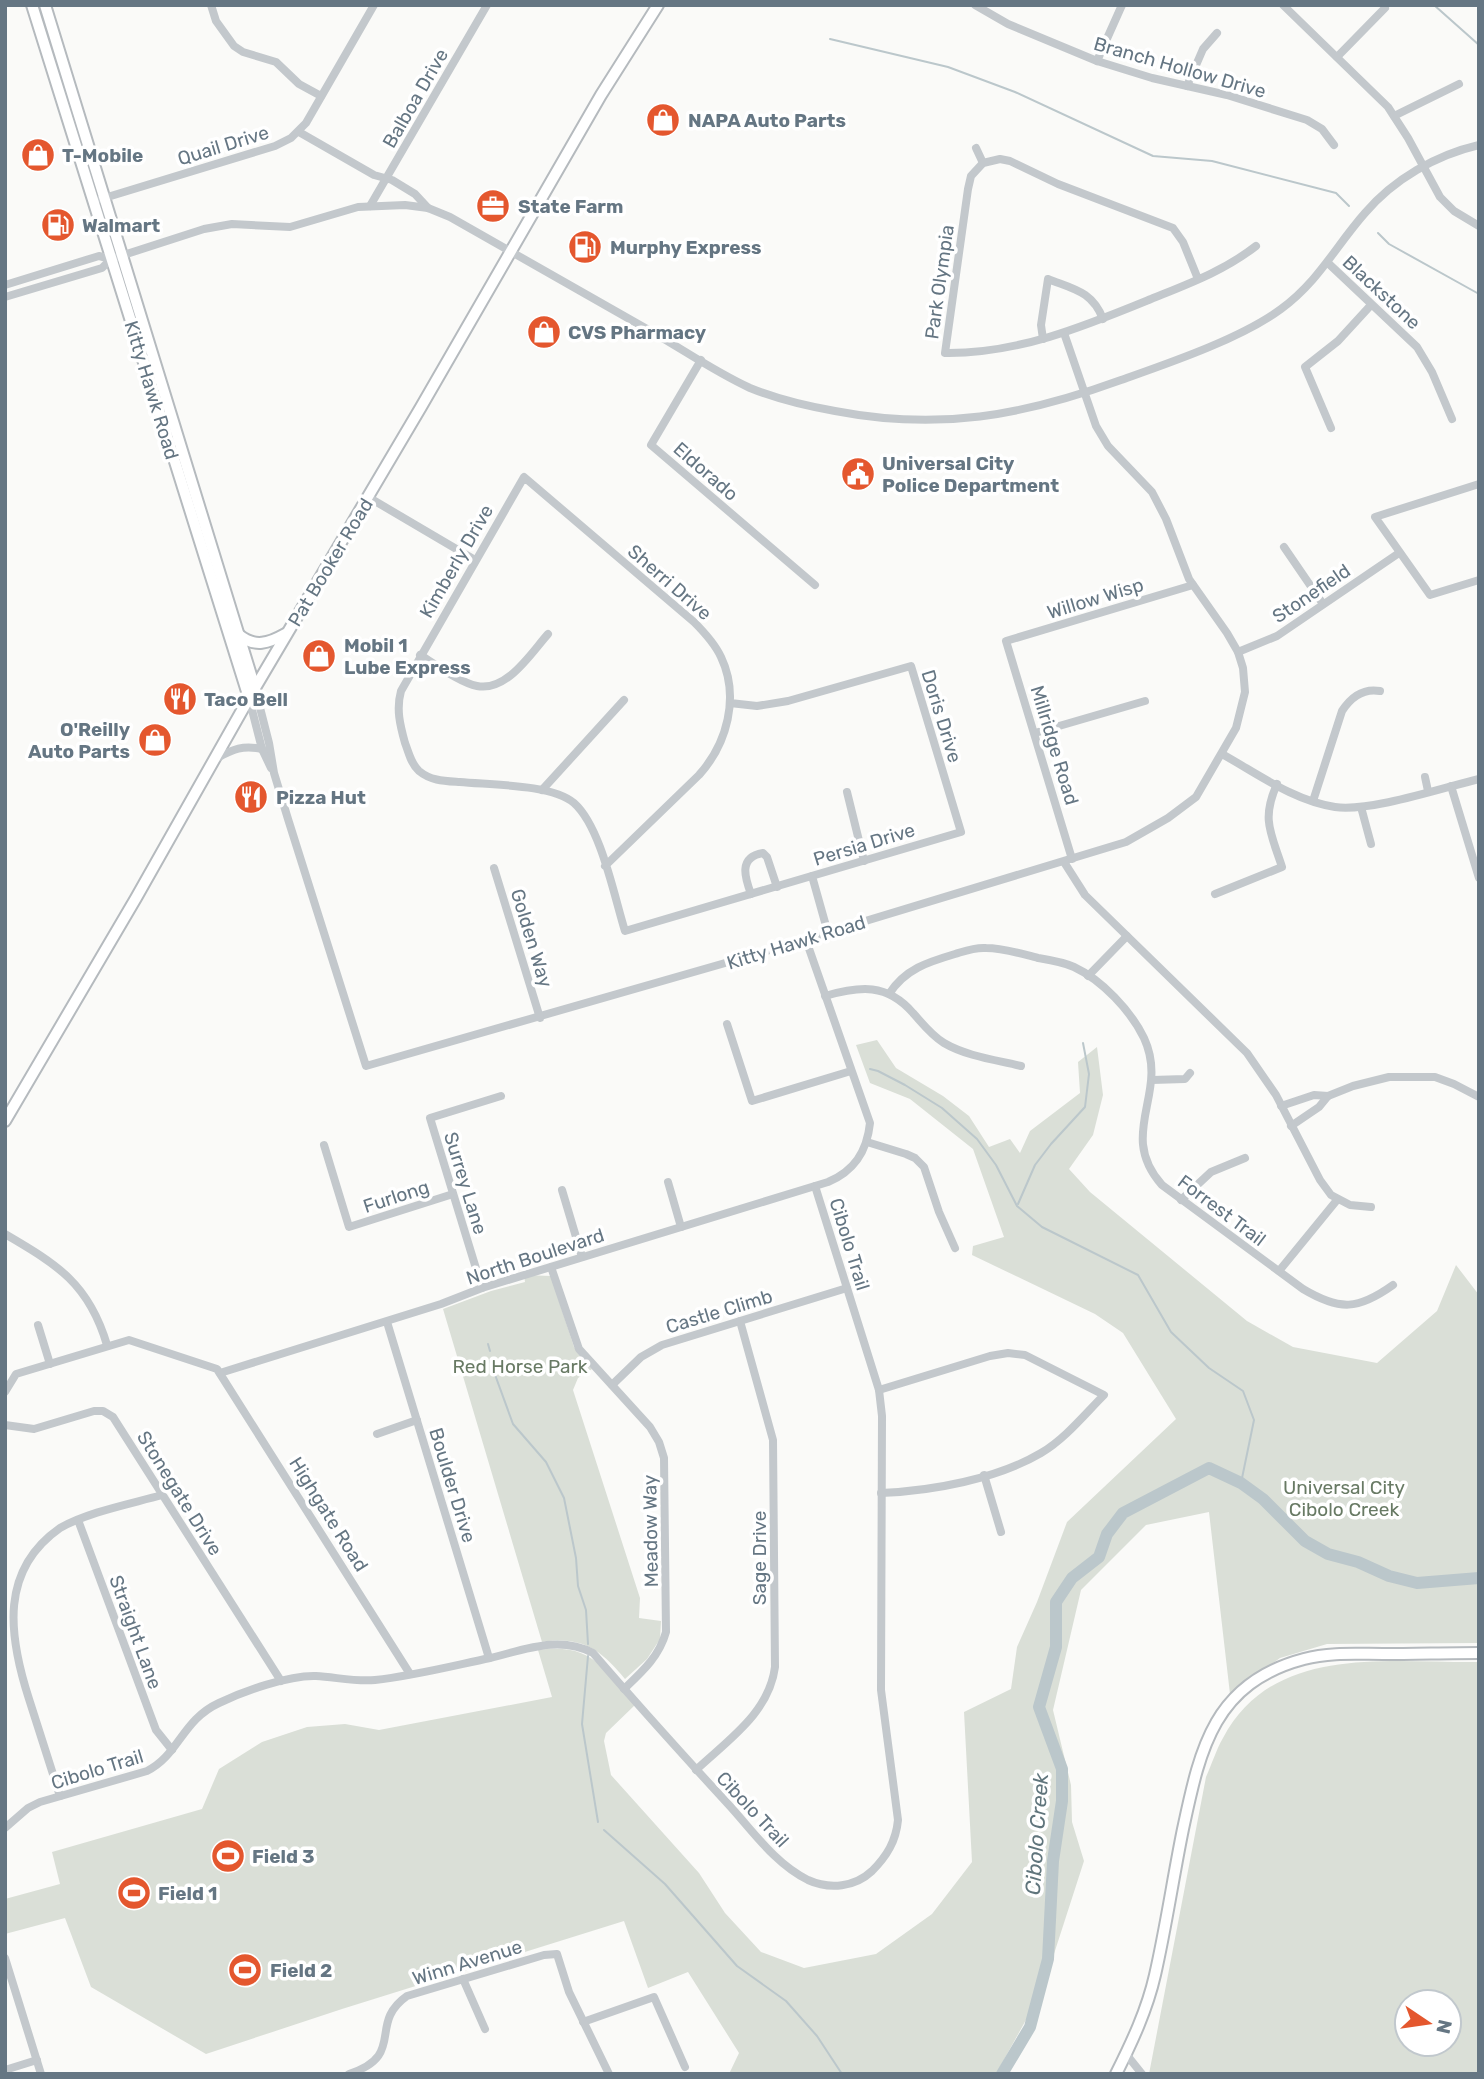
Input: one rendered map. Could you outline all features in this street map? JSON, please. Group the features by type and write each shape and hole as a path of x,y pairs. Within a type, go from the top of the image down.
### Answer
{"main road":[{"name":"Pat Booker Road","path":"5,1121 601,95 658,5"},
{"name":"Kitty Hawk Road","path":"45,6 63,85"},
{"name":"Kitty Hawk Road","path":"33,8 63,85 99,200 122,255 181,465 252,693"},
{"name":"Kitty Hawk Road","path":"99,200 111,259 181,465"},
{"name":"Kitty Hawk Road","path":"211,562 239,635 252,693"},
{"path":"239,635 258,644 269,643 288,633"},
{"path":"1116,2074 1143,2016 1155,1974 1202,1749 1225,1709 1267,1674 1307,1658 1356,1654 1479,1653"}],"street":[{"path":"211,5 216,21 234,46 243,52 276,62 299,84 321,96"},
{"path":"374,5 299,132 374,175 392,180 415,194 428,208"},
{"name":"Balboa Drive","path":"370,206 487,5"},
{"name":"Branch Hollow Drive","path":"975,5 1008,24 1097,61 1152,79 1227,95 1307,120 1322,129 1334,145"},
{"path":"1097,61 1122,5"},
{"path":"1283,5 1388,107 1424,165 1440,197 1454,211 1479,226"},
{"path":"33,8 45,6"},
{"path":"1337,57 1385,8"},
{"path":"1187,86 1203,49 1217,33"},
{"path":"1394,116 1459,84"},
{"name":"Quail Drive","path":"99,200 275,146 299,132"},
{"path":"5,298 102,268 111,259 204,229 244,224 290,227 342,211 370,206 428,208 450,217 750,388 772,396 853,415 909,420 1006,414 1086,393 1171,362 1256,325 1304,290 1328,263 1366,211 1389,190 1424,165 1479,145"},
{"path":"976,148 984,163 999,159 1010,161 1058,184 1173,228 1183,242 1198,279"},
{"name":"Park Olympia","path":"984,163 971,176 968,189 945,353 988,351 1064,333 1222,270 1256,246"},
{"path":"5,285 99,256 111,259"},
{"name":"Blackstone","path":"1328,263 1417,347 1432,372 1452,419"},
{"path":"1043,339 1041,324 1048,279 1088,296 1098,306 1103,319"},
{"path":"16,281 20,293"},
{"path":"1331,428 1305,367 1338,341 1371,305"},
{"path":"1064,333 1096,426 1108,446 1152,492 1193,585 1238,652"},
{"name":"Eldorado","path":"701,360 652,444 815,584"},
{"name":"Kimberly Drive","path":"524,477 420,655 401,691 398,711 411,761 418,770 435,780 558,793 583,811 590,823 625,931"},
{"name":"Sherri Drive","path":"524,477 694,622 709,639 725,666 730,703 722,739 706,767 605,866"},
{"path":"1479,484 1375,517 1430,596 1479,580"},
{"path":"368,497 475,560"},
{"path":"1284,547 1323,604"},
{"name":"Stonefield","path":"1238,652 1276,636 1399,553"},
{"name":"Willow Wisp","path":"1006,640 1193,585"},
{"path":"420,655 471,684 496,685 508,678 548,634"},
{"name":"Millridge Road","path":"1006,640 1035,733 1068,860"},
{"name":"Kitty Hawk Road","path":"252,693 269,743 274,773 366,1066 806,940 1133,838 1185,807 1205,784 1222,754 1236,727 1243,704 1245,678 1238,652"},
{"name":"Doris Drive","path":"730,703 757,706 788,702 911,666 961,832"},
{"path":"1312,801 1342,710 1362,692 1380,691"},
{"name":"Kitty Hawk Road","path":"252,693 261,750 274,773"},
{"path":"542,790 624,700"},
{"path":"1035,733 1145,701"},
{"path":"214,759 243,747 261,750"},
{"path":"1222,754 1294,794 1334,807 1362,807 1479,779"},
{"path":"1425,777 1428,791"},
{"path":"1215,894 1282,867 1268,821 1269,803 1277,784"},
{"path":"1451,786 1479,878"},
{"path":"847,792 864,861"},
{"path":"1362,807 1371,844"},
{"name":"Persia Drive","path":"625,931 961,832"},
{"path":"751,894 744,873 745,865 756,854 763,853 767,857 776,887"},
{"path":"1068,860 1085,895 1241,1046 1281,1106 1320,1180 1337,1200 1350,1205 1371,1207"},
{"name":"Golden Way","path":"494,868 540,1018"},
{"path":"812,876 828,933"},
{"path":"1088,976 1127,936"},
{"path":"806,940 870,1123 867,1142 906,1154 924,1167 954,1248"},
{"name":"Forrest Trail","path":"889,994 914,968 981,948 995,948 1063,963 1088,976 1133,1018 1145,1041 1152,1080 1141,1131 1142,1151 1153,1175 1181,1200 1319,1298 1346,1306 1381,1294 1393,1285"},
{"path":"825,996 861,988 889,994 912,1011 935,1037 951,1046 1021,1066"},
{"path":"727,1024 752,1101 851,1071"},
{"path":"1152,1080 1185,1079 1190,1073"},
{"path":"1281,1106 1314,1095 1328,1096 1353,1086 1389,1077 1436,1077 1479,1097"},
{"name":"Surrey Lane","path":"482,1288 430,1118 502,1096"},
{"path":"1291,1126 1319,1107 1328,1096"},
{"name":"North Boulevard","path":"220,1373 387,1322 482,1288 839,1178 857,1161 867,1142"},
{"name":"Furlong","path":"324,1145 349,1227 453,1194"},
{"path":"1181,1200 1211,1172 1245,1158"},
{"path":"668,1182 681,1227"},
{"name":"Cibolo Trail","path":"5,1828 28,1808 60,1796 148,1772 157,1766 185,1730 208,1709 281,1681 315,1676 372,1681 540,1645 575,1646 593,1653 781,1862 820,1885 850,1884 868,1875 890,1851 898,1820 881,1690 882,1416 879,1390 815,1186"},
{"path":"562,1190 582,1257"},
{"path":"1279,1271 1337,1200"},
{"path":"5,1234 50,1260 67,1275 92,1307 107,1345"},
{"name":"Meadow Way","path":"551,1267 579,1349 655,1434 662,1450 666,1475 666,1632 650,1665 624,1689"},
{"name":"Castle Climb","path":"612,1385 651,1350 847,1288"},
{"name":"Sage Drive","path":"696,1770 761,1707 769,1692 775,1667 774,1440 740,1321"},
{"name":"Boulder Drive","path":"387,1322 489,1658"},
{"path":"38,1325 50,1364"},
{"path":"5,1392 16,1374 129,1340 217,1368 220,1373"},
{"path":"879,1390 1008,1353 1025,1355 1104,1395 1066,1434 1043,1452 1012,1467 926,1490 881,1493"},
{"name":"Highgate Road","path":"220,1373 410,1674"},
{"name":"Stonegate Drive","path":"5,1425 34,1429 94,1411 103,1411 113,1417 281,1681"},
{"path":"377,1434 417,1420"},
{"path":"984,1475 1002,1532"},
{"path":"60,1796 14,1652 8,1622 8,1603 15,1575 33,1548 61,1527 162,1495"},
{"name":"Straight Lane","path":"78,1520 156,1730 172,1750"},
{"name":"Winn Avenue","path":"349,2074 370,2070 382,2053 386,2042 386,2024 396,2004 407,1996 544,1955 556,1954 583,2022"},
{"path":"5,1958 41,2074"},
{"path":"463,1979 485,2029"},
{"path":"608,2074 583,2022 654,1997 685,2067"},
{"path":"1126,2054 1142,2074"},
{"path":"5,2070 37,2060"}],"green space":[{"name":"Universal City Cibolo Creek","path":"877,1040 896,1068 943,1096 969,1116 989,1147 1010,1139 1020,1153 1030,1131 1080,1093 1078,1062 1097,1047 1103,1095 1093,1135 1069,1169 1090,1192 1247,1321 1293,1347 1377,1363 1437,1311 1456,1265 1479,1295 1479,1643 1327,1644 1280,1658 1230,1694 1209,1512 1146,1525 1081,1590 1053,1710 1071,1785 1072,1822 1084,1861 1042,1991 996,2074 729,2074 739,2053 688,1972 648,1988 624,1921 206,2054 91,1987 65,1918 5,1934 5,1899 60,1884 52,1852 202,1809 219,1769 262,1742 307,1727 345,1724 379,1730 552,1697 538,1650 557,1649 572,1650 595,1661 635,1705 606,1733 604,1741 611,1775 699,1873 725,1913 761,1952 804,1968 876,1954 932,1914 972,1862 964,1712 1011,1689 1017,1647 1067,1522 1176,1419 1123,1333 1095,1314 972,1255 973,1246 1004,1237 973,1149 910,1099 870,1083 856,1045"},
{"name":"Red Horse Park","path":"524,1275 551,1276 574,1347 592,1369 578,1378 573,1390 640,1598 639,1618 661,1621 660,1639 647,1659 625,1679 607,1660 589,1647 568,1641 542,1642 443,1309 525,1282"},
{"path":"1372,1661 1479,1662 1479,2074 1149,2074 1206,1777 1223,1738 1245,1708 1271,1686 1302,1672"}],"waterway":[{"path":"1434,5 1479,45"},
{"path":"830,39 948,67 1015,92 1153,156 1212,161 1336,193 1349,206"},
{"path":"1378,233 1389,244 1479,294"},
{"path":"1018,1204 1035,1165 1085,1107 1089,1074 1083,1043"},
{"path":"870,1069 905,1085 942,1108 977,1139 996,1165 1017,1206 1042,1227 1138,1275 1171,1332 1209,1368 1243,1391 1254,1420 1241,1483"},
{"path":"488,1344 490,1351"},
{"path":"490,1361 513,1424 546,1462 564,1498 576,1558 578,1586 586,1610 588,1644"},
{"name":"Cibolo Creek","path":"1002,2074 1030,2027 1048,1959 1053,1861 1062,1801 1062,1769 1039,1707 1056,1647 1056,1602 1072,1578 1099,1557 1107,1534 1123,1513 1209,1468 1241,1483 1263,1499 1305,1541 1328,1554 1417,1583 1479,1578"},
{"path":"588,1656 582,1724 598,1822"},
{"path":"604,1830 665,1884 737,1966 786,2001 817,2036 842,2074"}],"place":[{"name":"NAPA Auto Parts","path":"663,120"},
{"name":"T-Mobile","path":"38,155"},
{"name":"State Farm","path":"493,206"},
{"name":"Walmart","path":"58,225"},
{"name":"Murphy Express","path":"585,247"},
{"name":"CVS Pharmacy","path":"544,332"},
{"name":"Universal City Police Department","path":"858,474"},
{"name":"Mobil 1 Lube Express","path":"319,656"},
{"name":"Taco Bell","path":"180,699"},
{"name":"O'Reilly Auto Parts","path":"155,740"},
{"name":"Pizza Hut","path":"251,797"},
{"name":"Field 3","path":"228,1856"},
{"name":"Field 1","path":"134,1893"},
{"name":"Field 2","path":"245,1970"}]}
